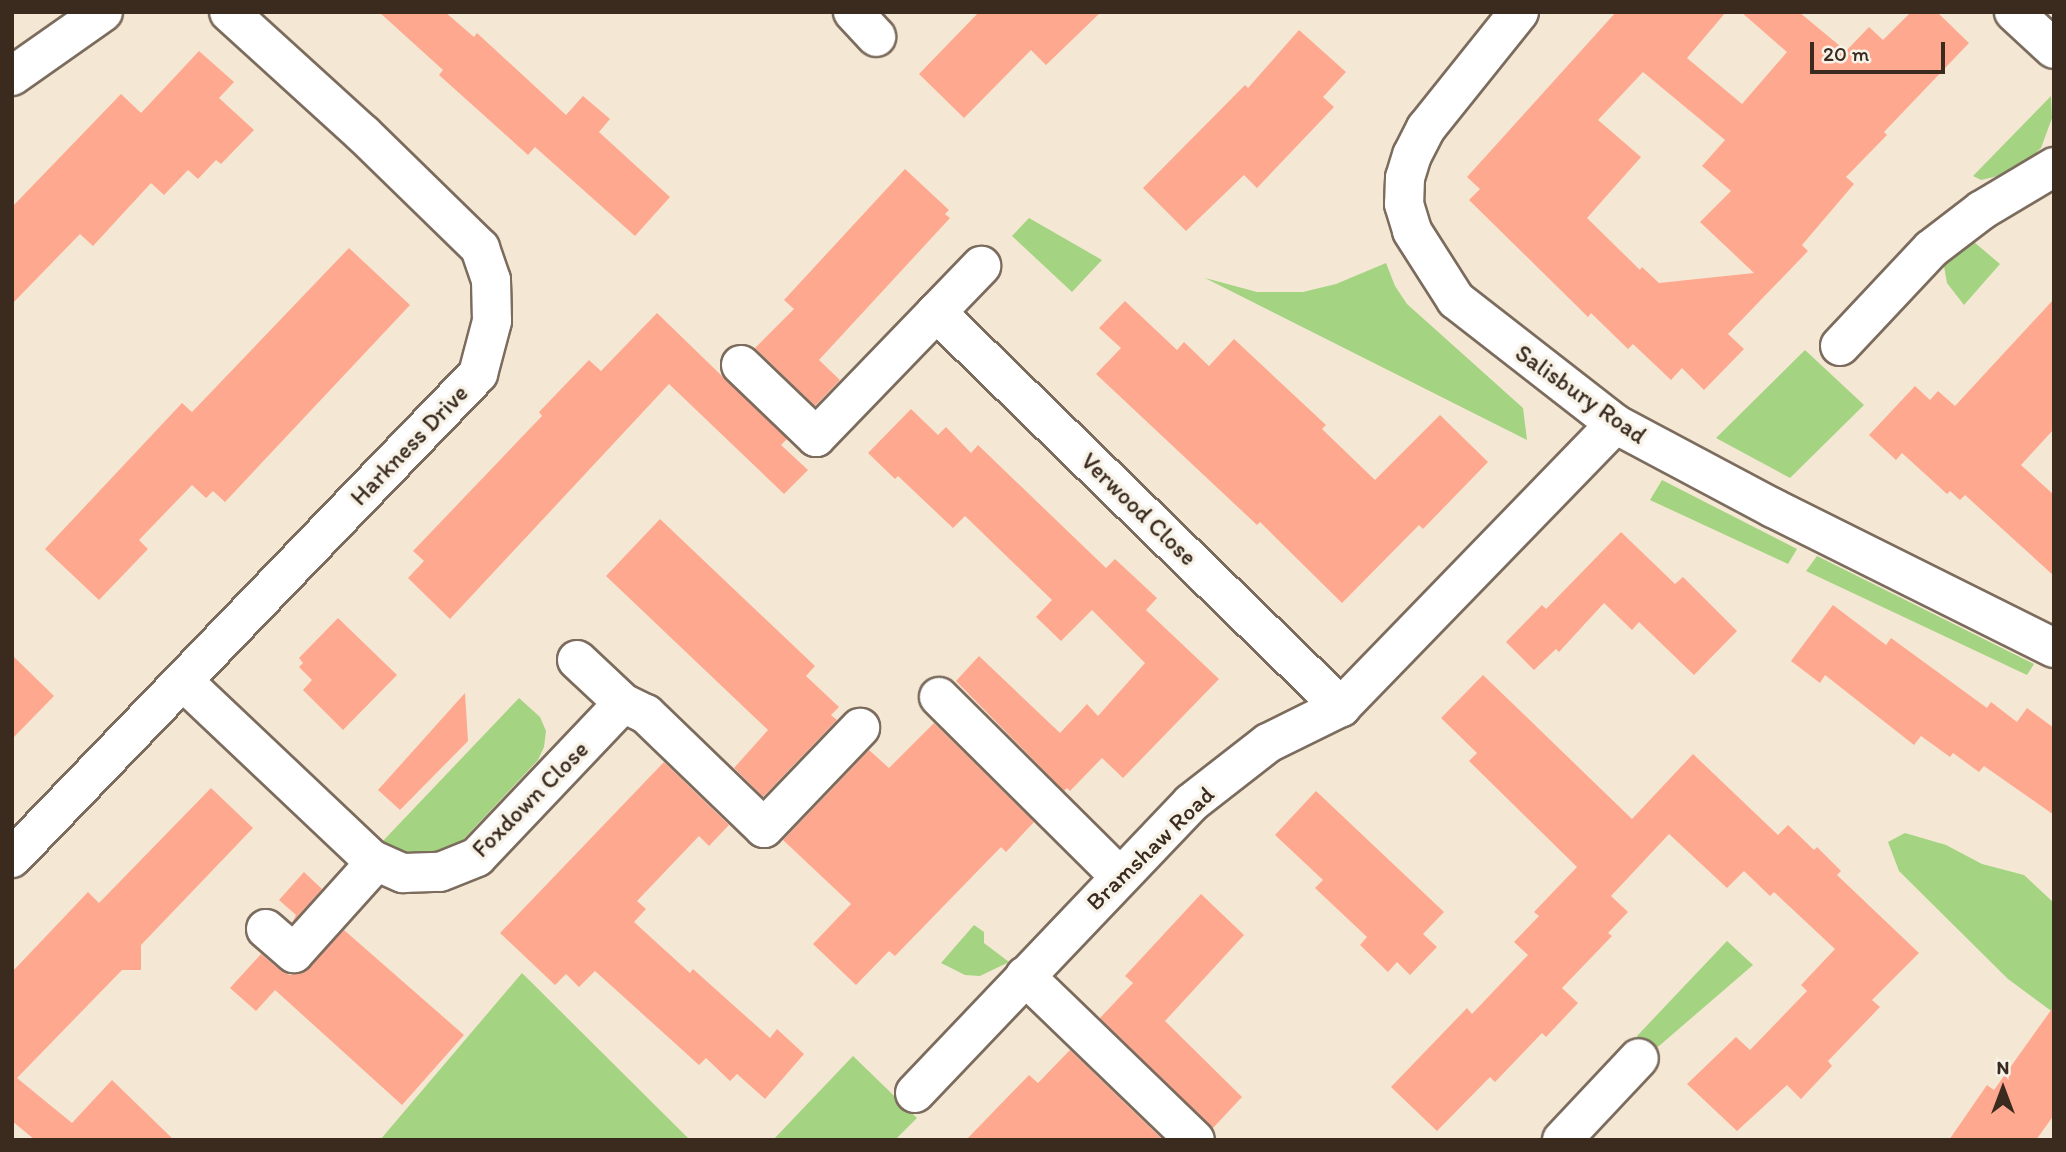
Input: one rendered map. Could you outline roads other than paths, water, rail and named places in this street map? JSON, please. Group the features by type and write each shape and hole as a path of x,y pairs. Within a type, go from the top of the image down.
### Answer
{"street":[{"path":"12,76 103,12"},
{"name":"Harkness Drive","path":"12,858 478,374 492,321 491,281 480,248 363,134 229,12"},
{"name":"Salisbury Road","path":"1519,12 1426,128 1405,178 1404,204 1412,231 1456,300 1615,424 1762,503 2054,648"},
{"path":"2014,12 2054,49"},
{"path":"1840,346 1931,249 1982,210 2054,167"},
{"path":"741,365 816,437 981,265"},
{"name":"Verwood Close","path":"936,312 1341,707"},
{"name":"Bramshaw Road","path":"915,1093 1191,803 1268,743 1341,707 1615,424"},
{"path":"577,660 623,703 646,714 764,828 860,728"},
{"name":"Foxdown Close","path":"183,681 376,862 403,873 440,872 477,857 623,703"},
{"path":"939,697 1119,876"},
{"path":"266,929 294,953 376,862"},
{"path":"1025,976 1195,1140"},
{"path":"1562,1140 1639,1058"}]}
